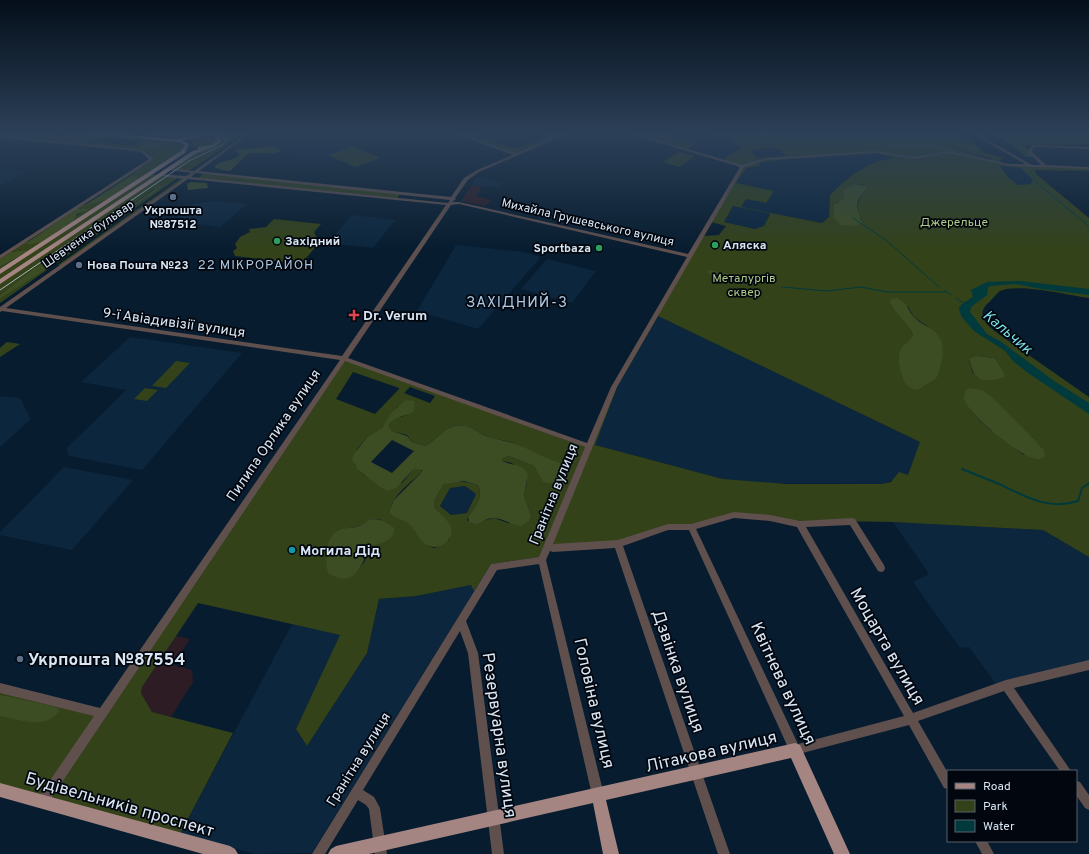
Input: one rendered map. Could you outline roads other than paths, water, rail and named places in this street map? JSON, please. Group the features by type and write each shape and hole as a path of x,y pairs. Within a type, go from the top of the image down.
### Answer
{"main road":[{"name":"Михайла Грушевського вулиця","path":"149,174 156,172"},
{"name":"Шевченка бульвар","path":"0,282 158,172"},
{"name":"Шевченка бульвар","path":"0,272 149,174"},
{"name":"Літакова вулиця","path":"336,854 381,849 494,818 795,750"},
{"name":"Квітнева вулиця","path":"795,750 842,854"},
{"name":"Будівельників проспект","path":"0,790 230,854"},
{"name":"Головіна вулиця","path":"598,795 611,854"}],"street":[{"path":"0,256 132,172"},
{"name":"Михайла Грушевського вулиця","path":"163,172 184,177 448,204 459,203 689,256"},
{"name":"Шевченка бульвар","path":"0,308 192,172"},
{"path":"192,172 452,197"},
{"name":"Пилипа Орлика вулиця","path":"42,802 452,197 471,175 478,172"},
{"name":"Гранітна вулиця","path":"318,854 494,567 542,560 614,386 739,172"},
{"path":"398,199 403,192"},
{"name":"Михайла Грушевського вулиця","path":"452,197 459,203"},
{"name":"9-ї Авіадивізії вулиця","path":"0,308 343,358 589,446"},
{"path":"548,546 553,548 618,544 668,527 691,527 734,515 770,518 800,524 852,521 881,568"},
{"name":"Моцарта вулиця","path":"800,524 947,782"},
{"name":"Квітнева вулиця","path":"691,527 795,750"},
{"name":"Дзвінка вулиця","path":"618,544 724,854"},
{"name":"Головіна вулиця","path":"542,560 598,795"},
{"name":"Резервуарна вулиця","path":"460,622 473,653 498,854"},
{"name":"Літакова вулиця","path":"795,750 910,719 1006,685 1089,665"},
{"path":"1006,685 1065,770"},
{"path":"0,688 102,713"},
{"path":"1077,787 1089,804"},
{"path":"356,792 370,801 374,808 381,849"},
{"path":"982,842 988,854"}],"water":[{"path":"1020,281 1089,289 1089,295 1041,289 1016,284 990,286 988,288 987,295 971,307 970,312 987,334 1000,341 1054,381 1089,403 1089,414 1028,373 1013,361 1005,351 974,331 961,316 959,308 962,304 973,297 971,290 987,282"}],"waterway":[{"path":"1031,172 1038,184 1089,226"},
{"path":"853,218 887,241 939,287"},
{"path":"782,287 827,291 861,287 887,292 946,292"},
{"path":"944,290 951,295"},
{"path":"956,298 964,303"},
{"path":"962,469 1037,501 1047,503 1067,504 1078,501 1082,488 1089,483"}],"tram line":[{"path":"0,290 173,172"}],"place":[{"name":"Укрпошта №87512","path":"173,197"},
{"name":"Західний","path":"277,241"},
{"name":"Аляска","path":"715,245"},
{"name":"Sportbaza","path":"599,248"},
{"name":"Нова Пошта №23","path":"79,265"},
{"name":"Dr. Verum","path":"354,315"},
{"name":"Могила Дiд","path":"292,550"},
{"name":"Укрпошта №87554","path":"20,659"}],"district":[{"name":"22 МІКРОРАЙОН","path":"256,264"},
{"name":"ЗАХІДНИЙ-3","path":"517,302"}],"park label":[{"name":"Джерельце","path":"954,222"},
{"name":"Металургів сквер","path":"744,285"}],"water label":[{"name":"Кальчик","path":"1008,332"}]}
